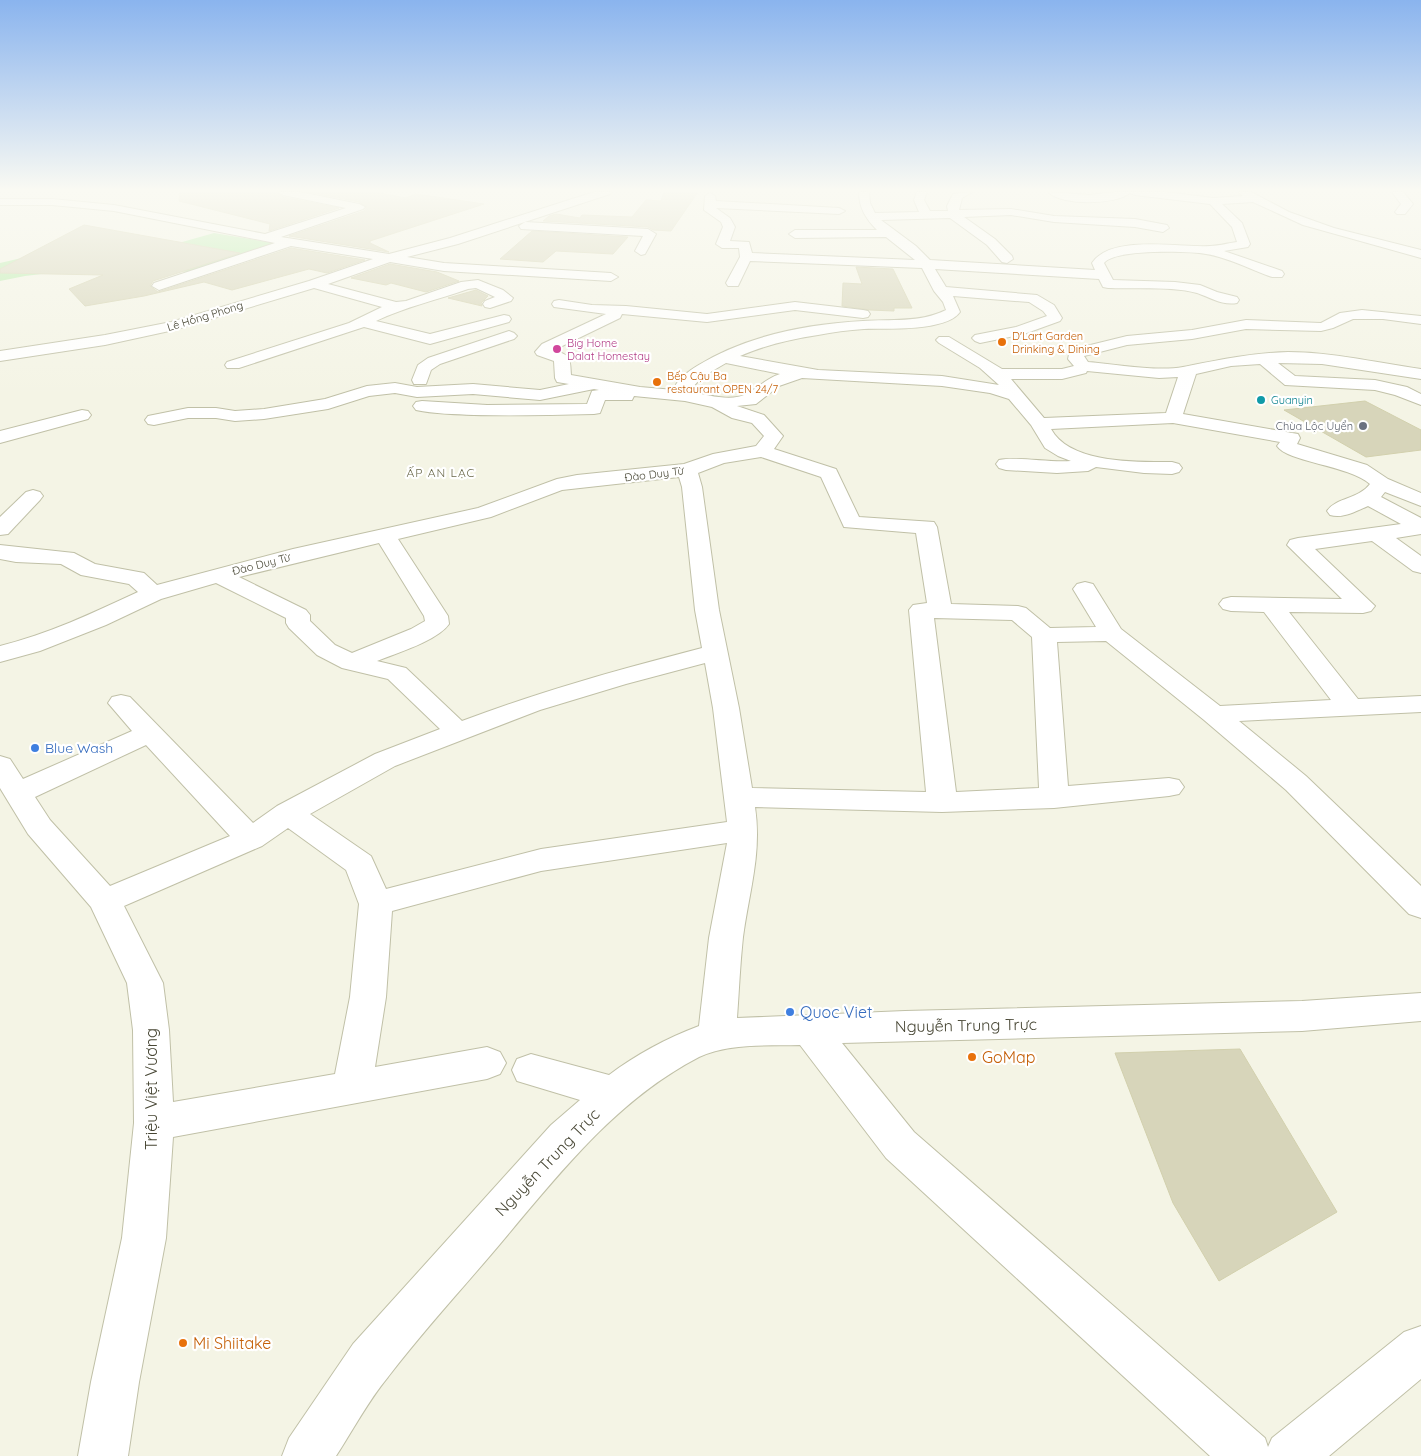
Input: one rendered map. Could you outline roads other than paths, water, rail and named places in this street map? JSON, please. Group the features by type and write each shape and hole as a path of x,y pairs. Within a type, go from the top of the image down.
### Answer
{"street":[{"path":"159,286 238,260"},
{"name":"Lê Hồng Phong","path":"0,356 149,332 314,284 384,260"},
{"path":"405,260 482,270 611,276"},
{"path":"733,283 745,260"},
{"path":"821,260 925,264 1104,276"},
{"path":"921,260 933,274 941,291 950,301 953,312"},
{"path":"1100,260 1098,263 1108,284 1175,286 1200,290 1212,296 1232,300"},
{"path":"1237,260 1277,274"},
{"path":"314,284 383,302 394,307"},
{"path":"233,365 362,322 394,307 408,305 472,285 485,287 506,298 490,304"},
{"path":"941,291 1032,298 1049,308 1055,318 1019,331 980,338"},
{"path":"559,304 592,309 626,310 707,318 795,306 868,314 953,312"},
{"path":"684,396 682,388 693,376 724,358 774,339 816,330 860,325 918,322 947,316 953,312"},
{"path":"615,315 548,347 543,352 562,358 563,378 640,392 684,396 718,403 750,400 773,382 800,373"},
{"path":"1421,320 1366,315 1346,316 1333,324 1323,327 1301,328 1255,324 1230,325 1195,334 1156,337 1098,346 1076,353 1076,358 1083,366 1158,373 1189,370 1231,361 1289,357 1322,359 1421,374"},
{"path":"362,322 430,339 504,319"},
{"path":"477,326 548,347"},
{"path":"420,380 424,368 434,361 509,336"},
{"path":"944,340 998,374 1039,424 1053,446 1064,453 1105,464 1172,468"},
{"path":"724,358 800,373 944,382 994,388 1015,395"},
{"path":"1263,358 1291,381 1376,385 1401,390 1421,400"},
{"path":"998,374 1062,374 1080,370 1083,366"},
{"path":"1173,418 1189,370"},
{"path":"154,420 188,413 216,413 235,416 264,414 328,404 367,390 395,388 417,392 473,389 540,395 594,384"},
{"path":"393,403 453,409 594,409 598,395 684,396"},
{"path":"718,403 738,414 758,419 774,436 762,451 829,474 850,524 926,527 940,610"},
{"path":"0,437 82,415"},
{"path":"1039,424 1173,418 1291,438 1286,446 1301,454 1351,466 1372,474 1374,490 1421,528"},
{"name":"Đào Duy Từ","path":"0,654 31,646 153,594 218,575 484,513 564,484 687,470 720,458 762,451"},
{"path":"1006,464 1046,468 1105,464"},
{"path":"687,470 692,487 714,653 726,708 740,797 743,830 742,850 726,938 717,1035"},
{"path":"1337,511 1374,490 1421,500"},
{"path":"0,529 33,496"},
{"path":"1231,604 1363,606 1298,545 1421,528"},
{"path":"1376,534 1421,566"},
{"path":"351,663 420,634 437,624 436,616 385,536"},
{"path":"0,552 16,555 66,558 89,570 136,578 153,594"},
{"path":"218,575 298,615 298,623 326,650 351,663 397,673 424,697 458,732"},
{"path":"1085,589 1112,634 1214,714 1296,783 1421,906"},
{"path":"1271,605 1350,707"},
{"path":"942,802 921,610 1018,613 1044,636 1112,634"},
{"path":"1044,636 1054,798"},
{"path":"105,901 251,839 288,813 385,760 531,704 617,678 714,653"},
{"path":"121,702 251,839"},
{"path":"1214,714 1421,704"},
{"path":"9,779 150,733"},
{"name":"Triệu Việt Vương","path":"9,779 39,827 105,901 145,983 151,1030 154,1122 144,1238 115,1382 103,1456"},
{"path":"740,797 942,802 1054,798 1169,787"},
{"path":"288,813 360,864 376,904 373,969 362,1042 351,1088"},
{"path":"376,904 541,860 743,830"},
{"name":"Nguyễn Trung Trực","path":"307,1456 370,1362 482,1230 565,1138 614,1093 642,1072 687,1046 717,1035 808,1029 1192,1020 1302,1016 1421,1007"},
{"path":"808,1029 900,1145 1247,1456"},
{"path":"154,1122 487,1063"},
{"path":"531,1070 614,1093"},
{"path":"1290,1456 1421,1349"}],"place":[{"name":"D'Lart Garden Drinking & Dining","path":"1002,342"},
{"name":"Big Home Dalat Homestay","path":"557,349"},
{"name":"Bếp Cậu Ba restaurant OPEN 24/7","path":"657,382"},
{"name":"Guanyin","path":"1261,400"},
{"name":"Chùa Lộc Uyển","path":"1363,426"},
{"name":"Blue Wash","path":"35,748"},
{"name":"Quoc Viet","path":"790,1012"},
{"name":"GoMap","path":"972,1057"},
{"name":"Mi Shiitake","path":"183,1343"}],"district":[{"name":"ẤP AN LẠC","path":"441,472"}]}
